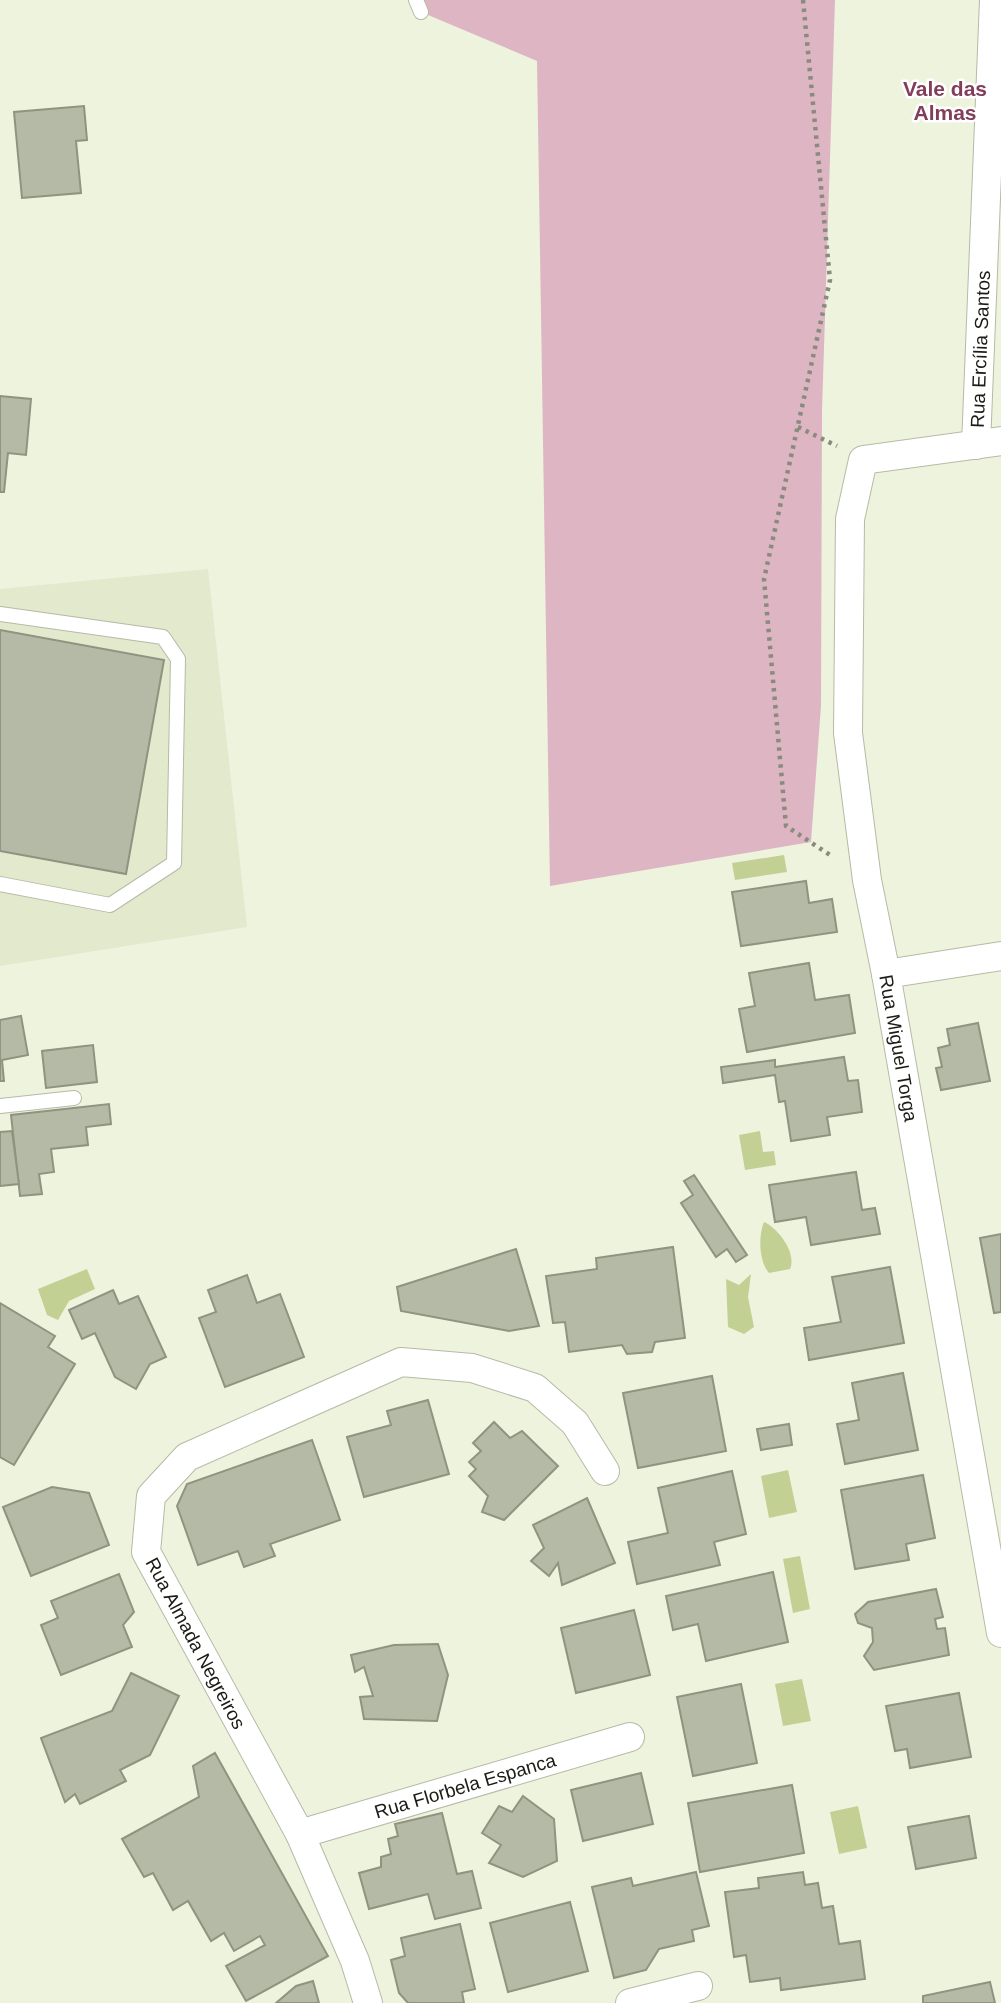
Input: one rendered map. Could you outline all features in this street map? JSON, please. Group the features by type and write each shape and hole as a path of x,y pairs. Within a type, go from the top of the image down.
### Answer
{"street":[{"name":"Rua Ercília Santos","path":"988,443 996,83 994,0"},
{"path":"863,460 988,443"},
{"name":"Rua Miguel Torga","path":"863,460 850,519 848,733 867,880 886,974 1001,1633"},
{"path":"886,974 1001,956"},
{"name":"Rua Almada Negreiros","path":"368,2003 355,1961 300,1834 146,1552 151,1496 187,1457 401,1363 472,1368 535,1388 575,1423 605,1471"},
{"name":"Rua Florbela Espanca","path":"300,1834 630,1737"},
{"path":"630,2003 698,1986"}],"lane":[{"path":"0,614 163,636 178,659 174,863 110,905 0,884"},
{"path":"0,1106 74,1098"}],"path":[{"path":"803,0 831,280 764,579 786,826 867,880"},
{"path":"798,427 863,460"}],"shaded area":[{"path":"416,0 835,0 822,411 821,706 811,842 550,886 537,61 421,12"},
{"path":"208,569 247,927 0,966 0,589"},
{"path":"784,855 787,872 735,880 732,863"},
{"path":"760,1131 763,1152 774,1151 776,1165 745,1170 739,1135"},
{"path":"764,1222 775,1230 789,1249 790,1269 769,1273 766,1268 760,1249"},
{"path":"87,1269 95,1289 69,1301 58,1320 47,1315 38,1289"},
{"path":"751,1274 748,1297 754,1327 744,1334 728,1327 726,1279 739,1285"},
{"path":"788,1470 797,1512 769,1518 761,1476"},
{"path":"800,1556 810,1609 793,1613 783,1559"},
{"path":"802,1679 811,1721 783,1726 775,1684"},
{"path":"858,1806 867,1848 839,1854 830,1812"}],"building":[{"path":"84,106 87,140 76,141 81,193 22,198 14,112"},
{"path":"0,396 31,399 26,455 8,453 4,492 0,492"},
{"path":"0,630 164,660 126,874 0,851"},
{"path":"806,881 809,903 832,899 837,932 741,946 732,892"},
{"path":"809,963 815,1000 849,995 855,1033 747,1052 739,1009 755,1006 749,973"},
{"path":"21,1016 28,1055 2,1060 4,1081 0,1081 0,1020"},
{"path":"978,1023 990,1081 941,1090 936,1068 942,1067 938,1048 950,1045 947,1029"},
{"path":"93,1045 97,1082 46,1088 42,1051"},
{"path":"844,1057 848,1081 858,1080 862,1112 827,1117 830,1135 791,1141 785,1101 779,1102 775,1075 723,1083 721,1067 775,1060 775,1067"},
{"path":"109,1104 111,1124 86,1127 88,1145 51,1149 54,1172 39,1174 42,1194 20,1196 11,1115"},
{"path":"12,1131 19,1184 0,1186 0,1132"},
{"path":"856,1172 862,1210 875,1208 880,1234 811,1245 806,1217 775,1222 769,1185"},
{"path":"694,1175 747,1255 736,1262 727,1249 716,1257 681,1203 693,1195 684,1181"},
{"path":"1001,1234 1001,1312 994,1313 980,1238"},
{"path":"673,1247 685,1338 655,1342 652,1352 627,1354 622,1345 569,1352 565,1322 553,1323 546,1276 597,1269 596,1258"},
{"path":"516,1249 539,1326 509,1331 401,1311 397,1287"},
{"path":"890,1267 904,1343 809,1360 804,1328 841,1322 832,1277"},
{"path":"247,1275 257,1303 280,1294 304,1357 225,1387 199,1318 216,1312 208,1290"},
{"path":"113,1290 119,1304 138,1296 166,1357 150,1364 136,1389 115,1377 95,1333 82,1339 69,1310"},
{"path":"0,1303 55,1336 48,1347 75,1364 14,1465 0,1457"},
{"path":"903,1373 918,1450 845,1464 837,1424 859,1420 852,1383"},
{"path":"712,1376 726,1451 638,1468 623,1393"},
{"path":"428,1400 449,1474 364,1497 347,1437 391,1425 387,1411"},
{"path":"494,1422 510,1438 522,1431 558,1466 504,1520 482,1512 488,1496 469,1476 476,1469 469,1462 481,1451 473,1443"},
{"path":"789,1424 792,1445 761,1450 757,1429"},
{"path":"312,1440 340,1520 270,1544 275,1556 244,1567 238,1551 198,1565 177,1506 187,1484"},
{"path":"732,1471 746,1534 714,1542 720,1565 637,1584 628,1542 668,1533 658,1488"},
{"path":"923,1475 935,1538 906,1544 909,1560 855,1569 841,1490"},
{"path":"52,1487 89,1493 109,1545 31,1576 3,1507"},
{"path":"587,1498 615,1563 562,1585 558,1563 549,1576 531,1561 544,1548 533,1525"},
{"path":"773,1572 788,1642 706,1661 698,1624 673,1630 666,1596"},
{"path":"119,1574 134,1612 123,1625 132,1647 61,1675 41,1625 58,1618 51,1601"},
{"path":"936,1589 943,1617 935,1619 937,1629 945,1628 949,1655 874,1670 864,1656 873,1642 872,1628 858,1623 855,1614 868,1602"},
{"path":"634,1610 650,1675 576,1693 561,1628"},
{"path":"438,1644 448,1675 437,1721 364,1719 360,1697 373,1696 364,1667 355,1672 351,1655 394,1645"},
{"path":"131,1673 179,1696 150,1755 120,1770 126,1781 80,1804 75,1794 65,1802 41,1738 112,1711"},
{"path":"741,1684 757,1763 693,1776 677,1697"},
{"path":"959,1693 971,1757 910,1768 907,1749 895,1751 886,1706"},
{"path":"215,1753 328,1956 246,2001 226,1966 265,1945 260,1936 234,1951 224,1933 211,1941 188,1901 173,1910 153,1873 144,1877 122,1839 199,1797 193,1766"},
{"path":"641,1773 653,1824 583,1841 571,1790"},
{"path":"792,1785 804,1853 700,1872 688,1803"},
{"path":"523,1796 554,1819 557,1861 523,1877 489,1863 501,1845 482,1833 499,1806 512,1812"},
{"path":"442,1813 457,1874 472,1871 481,1908 435,1919 428,1894 369,1909 359,1873 381,1867 381,1857 391,1854 388,1839 398,1836 395,1824"},
{"path":"969,1816 976,1858 916,1869 908,1827"},
{"path":"696,1872 709,1926 692,1930 694,1941 659,1949 646,1970 614,1978 592,1887 631,1878 633,1886"},
{"path":"803,1872 805,1885 818,1883 822,1908 833,1906 839,1944 860,1941 865,1979 781,1990 780,1978 750,1982 746,1955 734,1957 725,1892 759,1888 758,1878"},
{"path":"570,1902 588,1971 508,1992 490,1923"},
{"path":"460,1924 475,1989 462,1992 464,2003 408,2003 399,1993 391,1960 405,1956 401,1938"},
{"path":"313,1981 319,2003 276,2003 296,1986"},
{"path":"990,1982 995,2003 923,2003 923,1996"}],"district":[{"name":"Vale das Almas","path":"945,101"}]}
